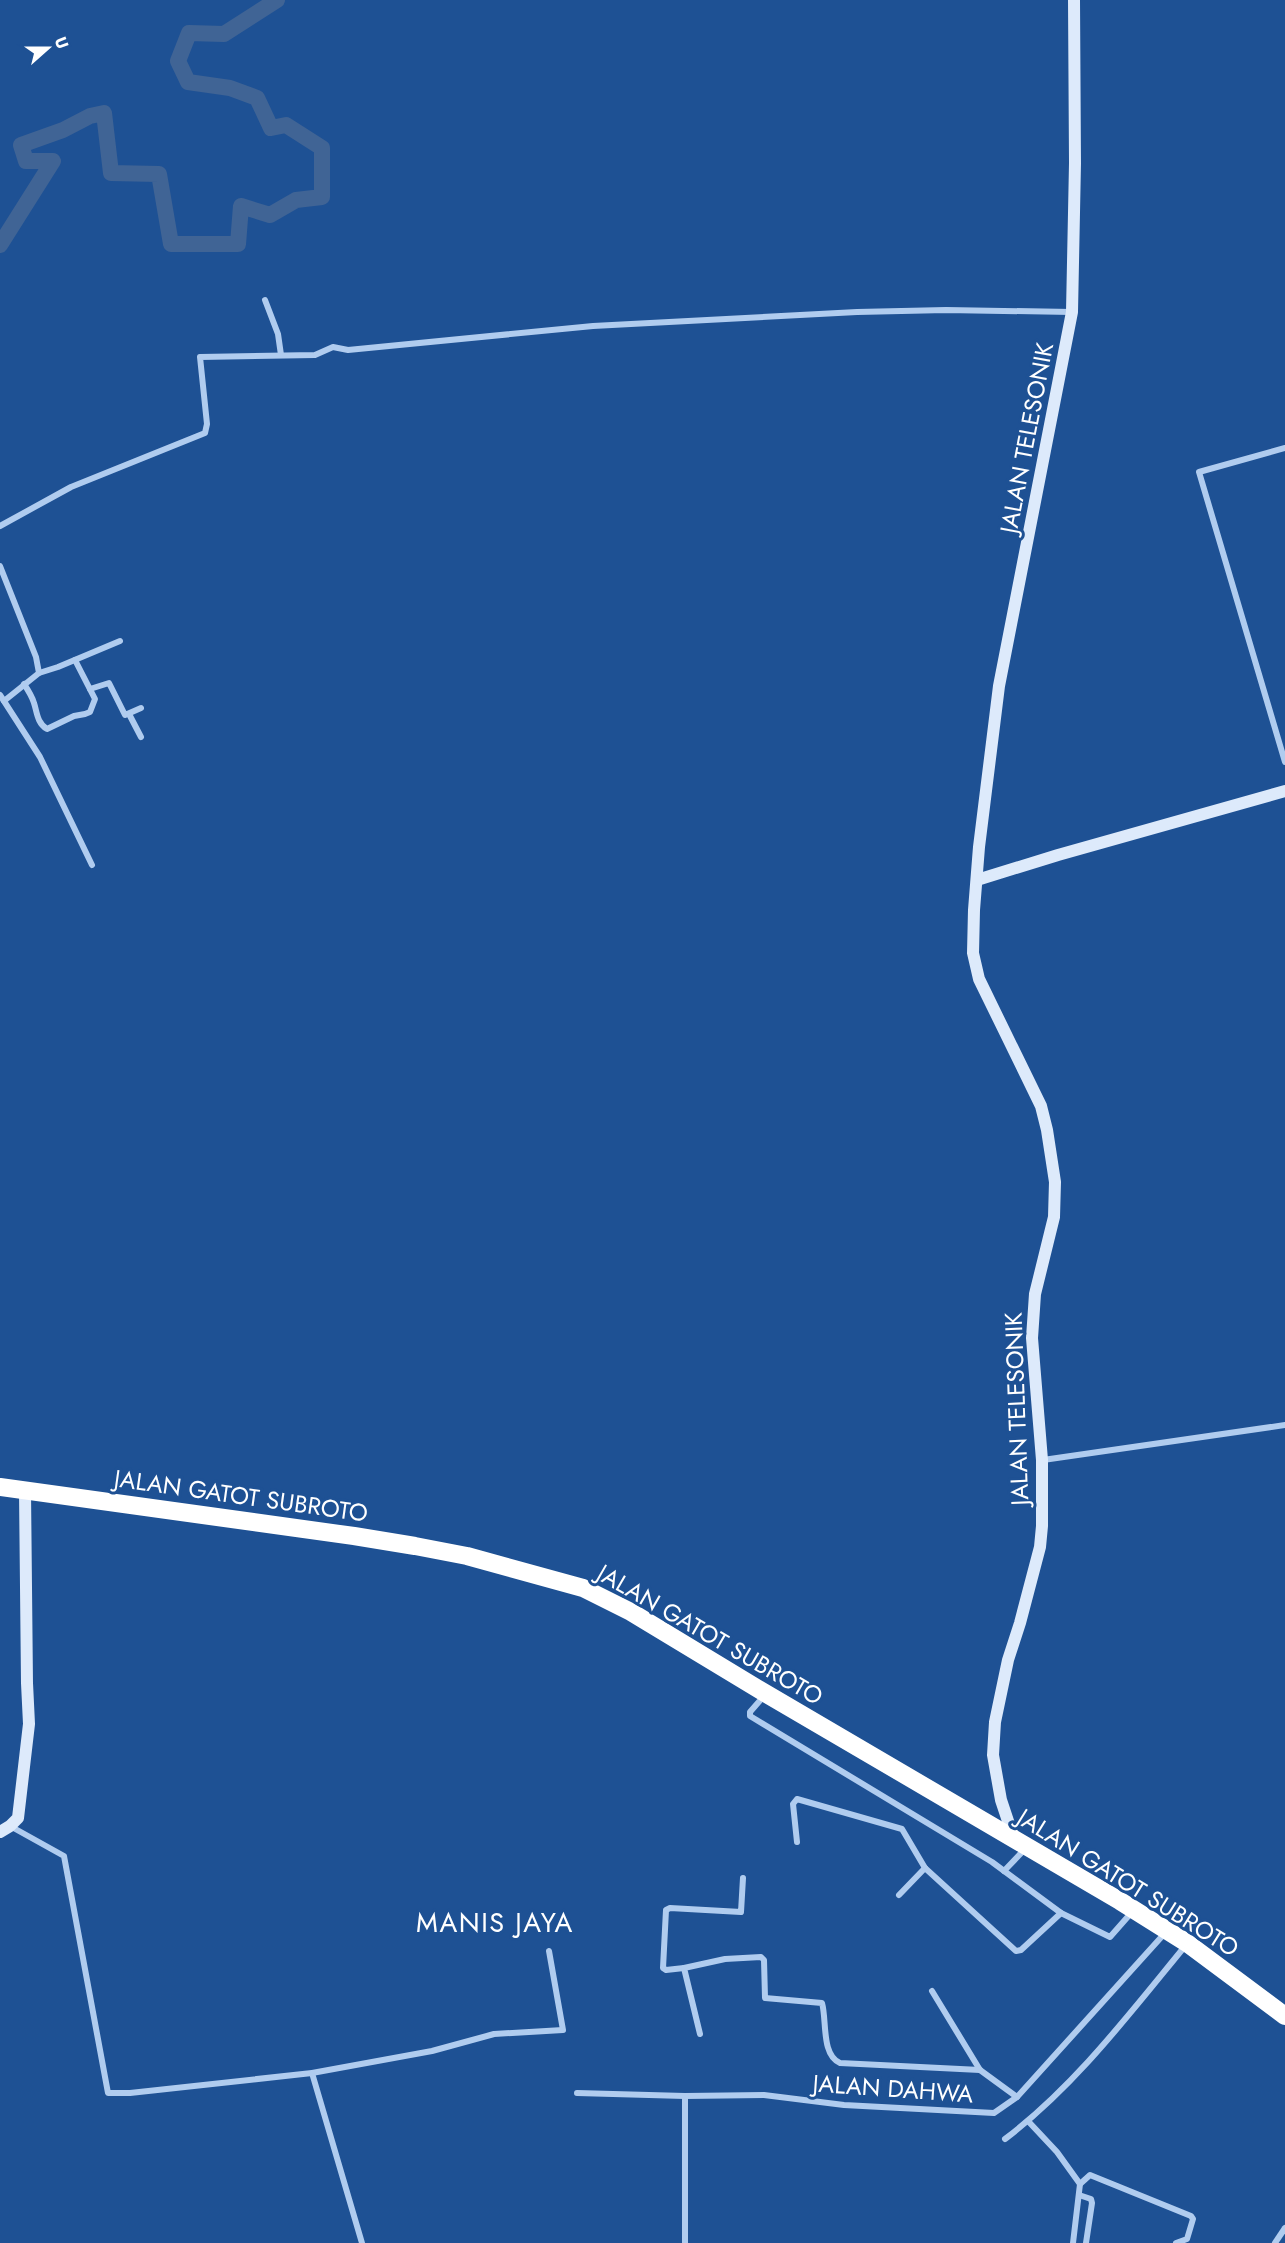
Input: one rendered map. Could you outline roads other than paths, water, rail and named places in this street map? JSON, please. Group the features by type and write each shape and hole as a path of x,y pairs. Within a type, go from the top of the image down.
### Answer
{"highway":[{"name":"JALAN GATOT SUBROTO","path":"0,1487 354,1536 467,1556 584,1588 632,1612 765,1694 1134,1910 1188,1944 1285,2016"}],"street":[{"name":"JALAN TELESONIK","path":"1020,1843 1001,1800 993,1744 995,1722 1008,1660 1040,1546 1043,1503 1042,1460 1033,1358 1033,1325 1035,1294 1054,1217 1055,1182 1041,1106 976,970 973,941 979,847 999,687 1072,312 1075,163 1074,0"},
{"path":"265,300 278,334 281,355"},
{"path":"0,525 71,487 205,433 207,424 200,357 315,355 333,347 348,350 374,348 593,326 857,312 946,310 1072,312"},
{"path":"1285,448 1199,472 1285,762"},
{"path":"0,566 36,657 39,673"},
{"path":"92,865 40,756 2,698 39,673 120,641"},
{"path":"24,684 34,702 34,711 42,727 47,729 74,716 85,714 90,711 95,699 75,660"},
{"path":"90,689 109,683 124,714 141,708"},
{"path":"129,714 141,737"},
{"path":"977,880 1285,791"},
{"path":"1042,1460 1285,1425"},
{"path":"25,1491 29,1724 18,1818 5,1829 64,1856 108,2093 130,2093 312,2073 432,2050 494,2034 563,2030 549,1951"},
{"path":"765,1694 750,1712 750,1716 1004,1871 1061,1913 1110,1937 1134,1910"},
{"path":"798,1842 794,1804 797,1799 902,1829 925,1868 1016,1952 1061,1913"},
{"path":"1004,1871 1020,1843"},
{"path":"899,1895 925,1868"},
{"path":"743,1878 741,1912 670,1908 666,1910 663,1968 666,1970 684,1968 745,1956 763,1958 765,1998 822,2003 828,2051 834,2060 840,2063 980,2070"},
{"name":"JALAN DAHWA","path":"577,2093 764,2096 813,2102 994,2113 1017,2097 1168,1931"},
{"path":"1005,2139 1056,2094 1118,2028 1188,1944"},
{"path":"684,1968 700,2034"},
{"path":"932,1990 980,2070 1017,2097"},
{"path":"312,2073 362,2243"},
{"path":"685,2096 685,2243"},
{"path":"1028,2121 1057,2152 1080,2184 1073,2243"},
{"path":"1080,2184 1093,2175 1191,2216 1193,2219 1186,2239 1176,2243"},
{"path":"1079,2195 1091,2199 1092,2203 1086,2243"},
{"path":"1275,2243 1285,2228"}],"waterway":[{"path":"0,245 53,161 26,161 21,145 63,130 90,116 104,113 111,173 159,174 171,244 238,244 241,206 270,215 296,200 322,197 322,148 286,125 271,128 257,98 230,88 188,82 178,61 189,33 224,34 277,0"}],"district":[{"name":"MANIS JAYA","path":"495,1923"}]}
